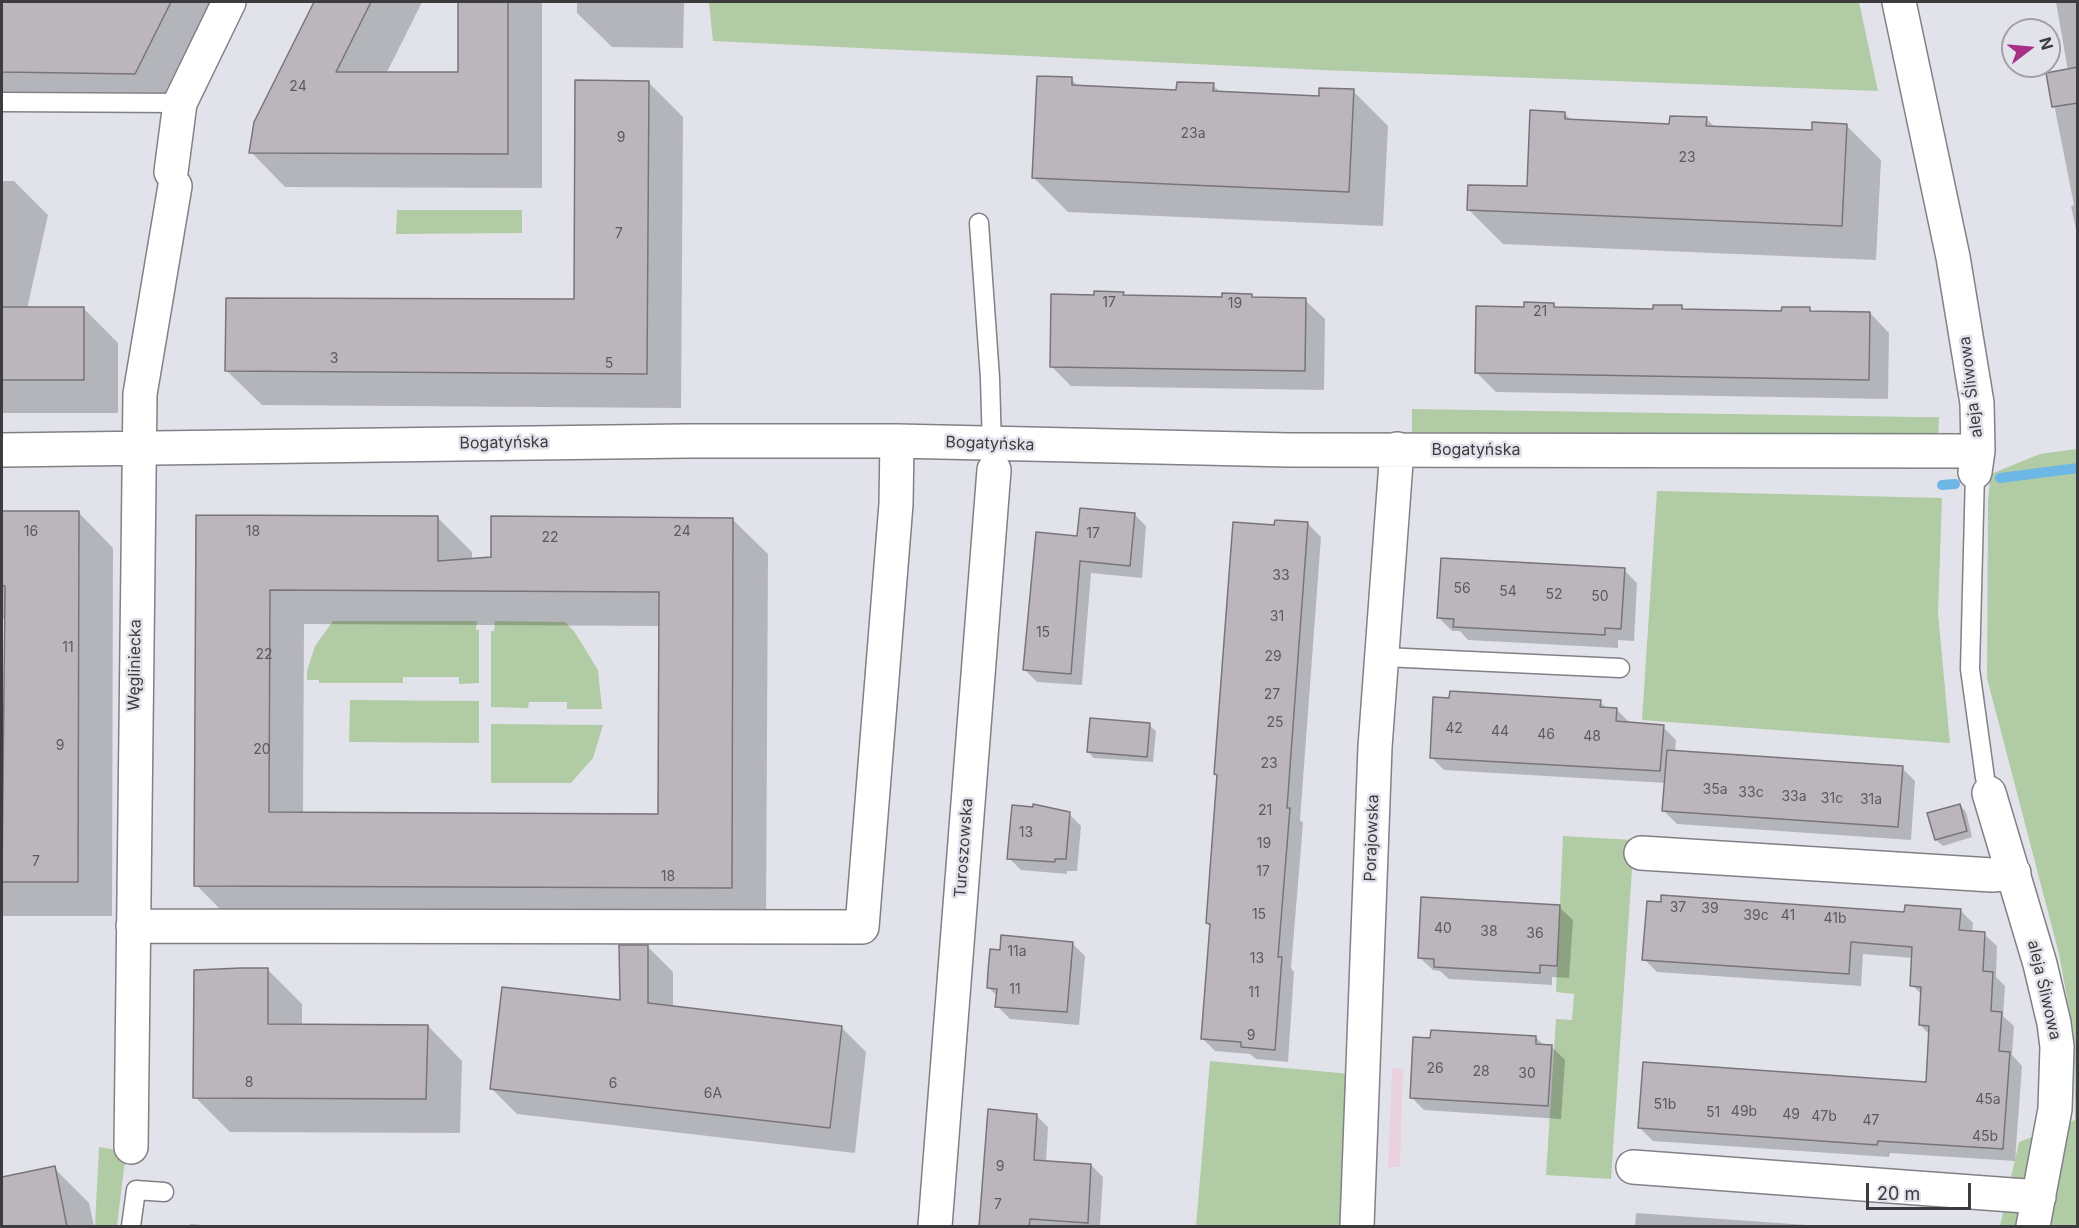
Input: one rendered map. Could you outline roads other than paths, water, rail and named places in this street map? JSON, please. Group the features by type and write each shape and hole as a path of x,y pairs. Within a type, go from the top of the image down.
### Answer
{"street":[{"name":"Węgliniecka","path":"131,1147 137,448 140,394 173,179 180,102 229,2"},
{"name":"aleja Śliwowa","path":"1899,2 1953,257 1977,403 1976,462"},
{"name":"Bogatyńska","path":"2,450 686,441 897,441 993,457 1397,449 1976,462"},
{"path":"133,926 862,927 896,504 897,441"},
{"name":"Porajowska","path":"1357,1227 1375,747 1384,657 1397,449"},
{"name":"Turoszowska","path":"935,1227 993,457"},
{"name":"aleja Śliwowa","path":"1987,786 2048,995 2057,1047 2055,1109 2036,1212"},
{"path":"1641,853 1992,875 2014,873"},
{"path":"1633,1167 2036,1212"}],"lane":[{"path":"2,102 180,102"},
{"path":"979,223 993,457"},
{"name":"aleja Śliwowa","path":"1976,462 1970,669 1987,786"},
{"path":"1384,657 1620,668"},
{"path":"131,1227 136,1190 164,1192"}],"waterway":[{"path":"2000,478 2078,468"},
{"path":"1942,485 1955,484"}]}
